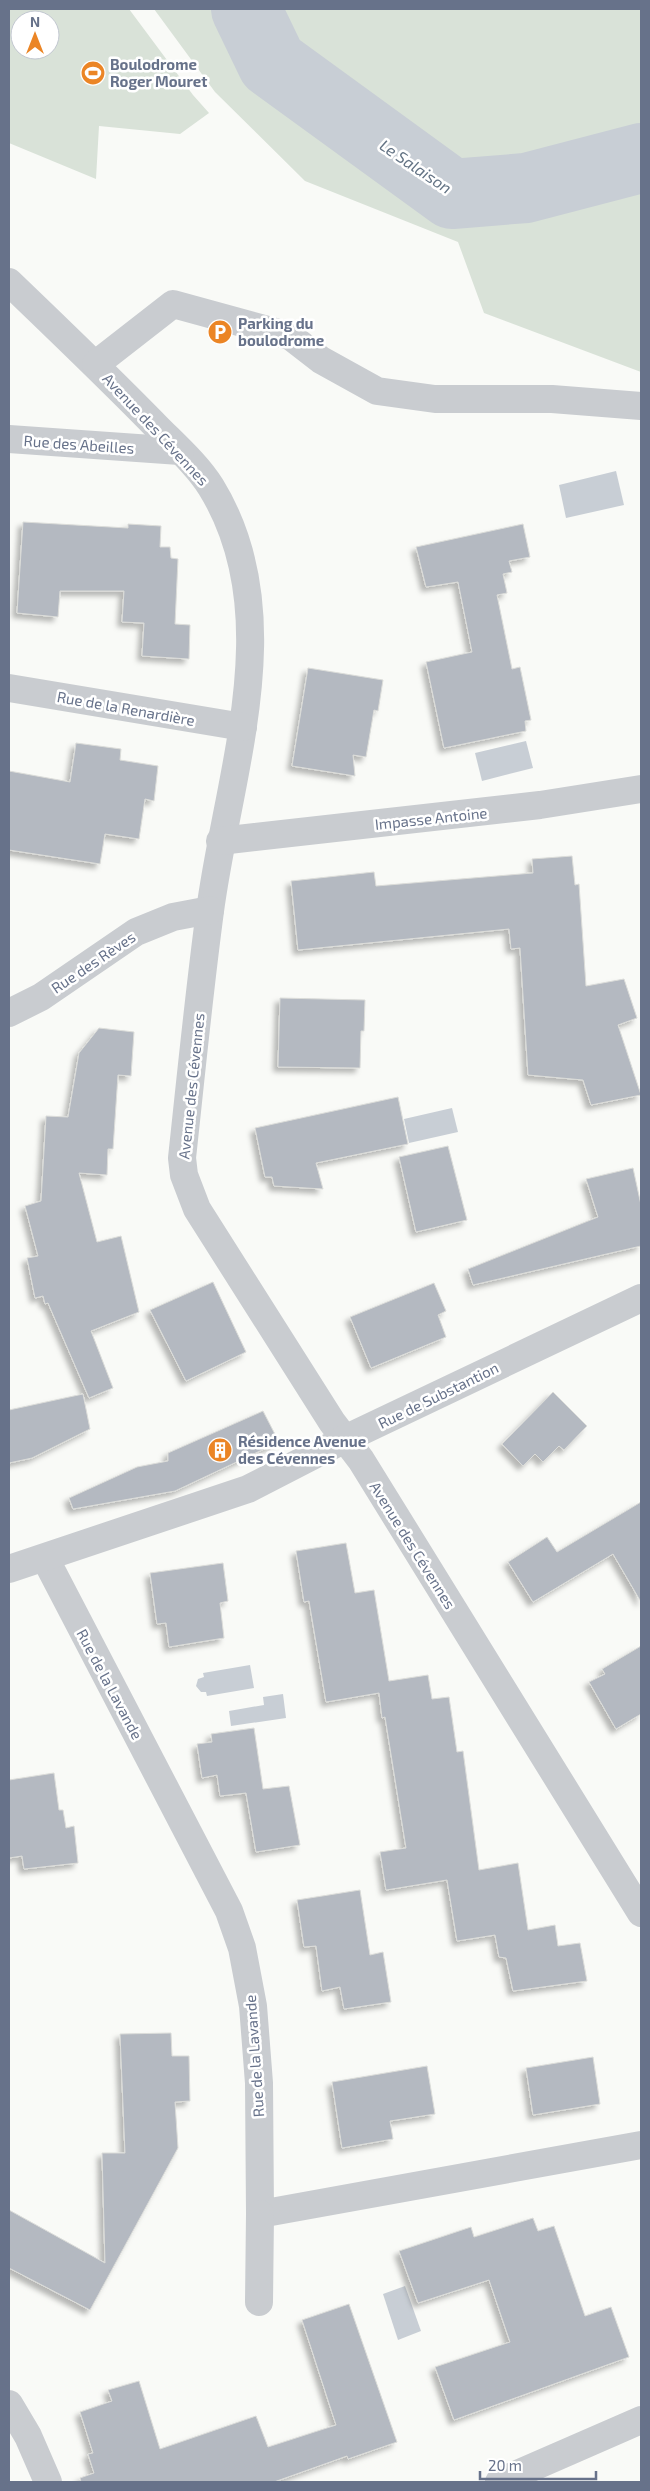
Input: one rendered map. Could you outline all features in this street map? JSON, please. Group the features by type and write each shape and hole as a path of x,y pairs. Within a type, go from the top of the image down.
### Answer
{"street":[{"name":"Avenue des Cévennes","path":"9,282 96,364 180,451 210,486 231,527 243,568 250,611 250,653 243,727 220,841 210,910 182,1158 184,1174 197,1209 345,1439 366,1468 639,1905"},
{"path":"96,364 174,304 290,336 321,360 376,392 435,399 552,399 641,406"},
{"name":"Rue des Abeilles","path":"9,439 180,451"},
{"name":"Rue de la Renardière","path":"9,688 243,727"},
{"name":"Impasse Antoine","path":"220,841 540,805 641,789"},
{"name":"Rue des Rèves","path":"9,1013 41,997 136,932 174,917 210,910"},
{"name":"Rue de Substantion","path":"9,1569 248,1488 345,1439 641,1298"},
{"name":"Rue de la Lavande","path":"45,1558 229,1912 242,1948 253,2006 259,2083 259,2302"},
{"path":"260,2214 641,2145"},
{"path":"9,2404 28,2436 48,2482"},
{"path":"505,2481 641,2420"}],"shaded area":[{"name":"Boulodrome Roger Mouret","path":"9,9 129,9 193,95 209,113 180,134 99,126 96,179 9,143"},
{"path":"154,9 641,9 641,372 484,313 458,242 305,181 215,92"},
{"path":"616,471 624,505 566,518 559,485"},
{"path":"526,741 533,768 482,781 475,753"},
{"path":"452,1108 458,1132 409,1143 404,1119"},
{"path":"250,1665 254,1688 207,1696 206,1692 201,1692 196,1686 198,1679 204,1677 203,1673"},
{"path":"283,1694 286,1718 231,1726 229,1711 264,1705 263,1697"},
{"path":"405,2286 421,2331 398,2340 383,2294"}],"building":[{"path":"23,522 128,528 128,524 161,526 160,547 170,547 171,558 178,559 175,624 190,625 189,659 142,656 144,623 122,622 124,591 60,591 58,617 17,613"},
{"path":"523,524 530,557 509,561 512,572 503,574 507,593 497,595 512,669 520,667 531,720 525,721 526,731 444,748 426,662 472,652 458,582 426,587 416,547"},
{"path":"308,668 383,680 378,711 374,710 366,757 353,755 355,776 292,766"},
{"path":"76,743 121,749 120,760 158,766 154,801 145,799 139,839 105,834 100,864 9,850 9,771 70,782"},
{"path":"572,856 575,885 579,884 586,986 624,979 637,1018 618,1025 641,1095 591,1105 583,1080 528,1075 520,948 511,949 509,929 298,950 291,881 374,872 376,886 533,873 532,859"},
{"path":"280,998 365,1000 364,1031 361,1031 360,1068 278,1067"},
{"path":"99,1028 134,1032 131,1076 118,1075 113,1149 108,1149 107,1175 79,1173 97,1242 121,1236 139,1312 91,1331 113,1388 89,1398 48,1303 45,1304 43,1296 35,1298 27,1258 38,1256 25,1206 41,1201 46,1116 68,1117 79,1053"},
{"path":"398,1097 408,1144 316,1163 323,1189 274,1186 272,1177 265,1177 255,1128"},
{"path":"448,1146 467,1220 416,1232 399,1157"},
{"path":"633,1168 641,1205 641,1246 473,1285 468,1269 598,1217 586,1179"},
{"path":"213,1282 246,1352 186,1381 150,1310"},
{"path":"434,1283 446,1311 438,1315 446,1337 371,1368 350,1317"},
{"path":"553,1392 587,1426 564,1450 559,1446 543,1462 535,1454 523,1466 502,1444"},
{"path":"83,1394 90,1429 32,1458 9,1463 9,1410"},
{"name":"Résidence Avenue des Cévennes","path":"263,1411 279,1442 175,1491 73,1509 69,1498 137,1467 168,1461 168,1453"},
{"path":"641,1502 641,1602 613,1554 533,1602 508,1562 547,1537 557,1552"},
{"path":"346,1543 355,1593 374,1590 389,1681 428,1675 432,1699 449,1697 457,1752 463,1751 479,1870 518,1863 528,1930 555,1925 558,1946 580,1943 587,1981 513,1991 506,1958 499,1957 495,1935 457,1941 447,1880 386,1890 380,1852 406,1848 385,1717 382,1718 379,1693 326,1702 309,1601 304,1602 296,1551"},
{"path":"223,1563 228,1601 220,1603 224,1638 169,1647 166,1623 157,1624 150,1573"},
{"path":"641,1646 641,1714 616,1729 589,1682 605,1674 602,1669"},
{"path":"254,1728 263,1789 289,1786 300,1845 256,1852 246,1793 220,1796 217,1775 202,1778 197,1744 212,1742 211,1734"},
{"path":"54,1773 59,1810 63,1810 66,1828 74,1826 78,1863 24,1869 22,1856 9,1858 9,1780"},
{"path":"360,1890 370,1955 383,1952 391,2002 344,2009 340,1987 322,1991 316,1946 304,1947 297,1900"},
{"path":"171,2033 172,2056 189,2056 190,2101 175,2102 178,2148 90,2310 9,2268 9,2210 105,2263 102,2153 125,2153 120,2034"},
{"path":"593,2057 600,2104 533,2115 526,2068"},
{"path":"427,2066 435,2114 390,2121 393,2139 342,2148 332,2082"},
{"path":"533,2218 538,2231 554,2226 585,2316 611,2307 629,2357 454,2420 435,2367 510,2342 489,2280 418,2303 399,2251 471,2227 474,2237"},
{"path":"349,2304 397,2442 348,2459 347,2456 274,2482 81,2482 80,2478 94,2473 88,2454 93,2453 80,2412 112,2401 108,2390 139,2381 160,2449 256,2416 268,2447 336,2425 302,2320"}],"waterway":[{"name":"Le Salaison","path":"246,9 272,63 452,194 526,188 641,158"}],"place":[{"name":"Boulodrome Roger Mouret","path":"93,73"},
{"name":"Parking du boulodrome","path":"220,332"},
{"name":"Résidence Avenue des Cévennes","path":"220,1450"}]}
